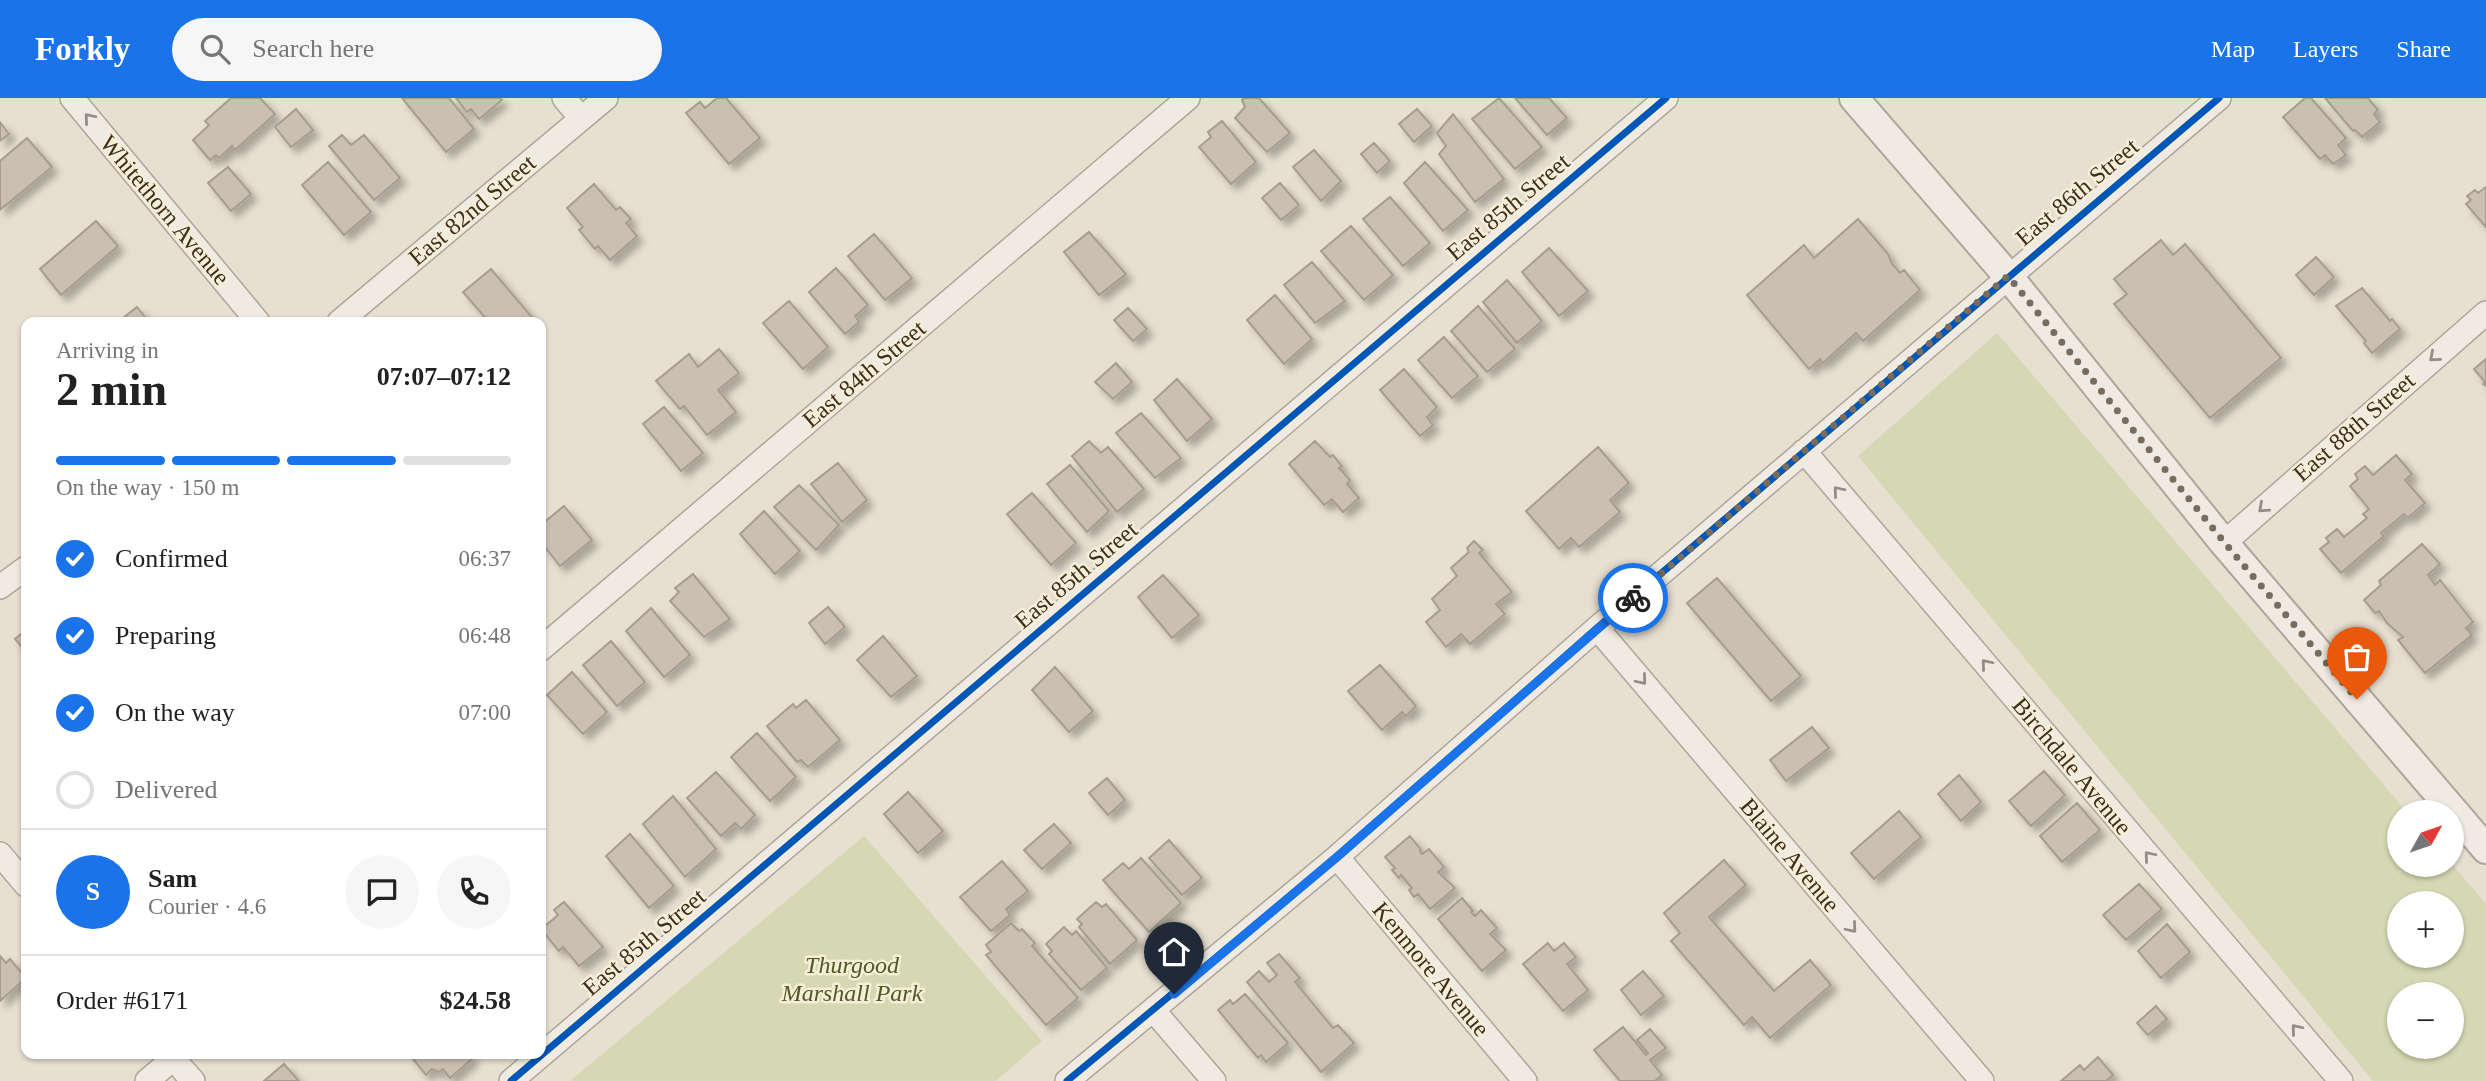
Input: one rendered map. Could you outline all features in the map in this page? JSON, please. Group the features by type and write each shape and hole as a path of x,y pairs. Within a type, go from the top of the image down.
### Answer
{"street":[{"name":"Whitethorn Avenue","path":"72,98 254,317"},
{"path":"564,98 582,118"},
{"name":"East 82nd Street","path":"345,317 606,98"},
{"name":"East 84th Street","path":"546,645 1188,98"},
{"name":"East 85th Street","path":"546,1051 1666,98"},
{"path":"1854,98 2008,276 2224,542 2486,849"},
{"name":"East 86th Street","path":"1067,1081 1337,857 1597,628 2219,98"},
{"name":"East 88th Street","path":"2224,542 2486,313"},
{"name":"Birchdale Avenue","path":"1804,451 2341,1081"},
{"path":"1,583 21,571"},
{"name":"Blaine Avenue","path":"1597,628 1983,1081"},
{"path":"0,854 21,879"},
{"name":"Kenmore Avenue","path":"1337,857 1525,1081"},
{"path":"1154,1011 1214,1081"},
{"path":"147,1081 169,1059"},
{"path":"175,1059 193,1081"},
{"name":"East 85th Street","path":"511,1081 537,1059"}],"green space":[{"path":"1997,333 2397,800 2387,800 2387,877 2463,877 2486,904 2486,1081 2373,1081 1858,456"},
{"name":"Thurgood Marshall Park","path":"864,836 1042,1041 996,1081 570,1081"}],"building":[{"path":"231,98 260,98 275,114 235,150 232,146 219,158 216,155 210,160 193,140 209,125 205,121"},
{"path":"402,98 449,98 474,129 446,152"},
{"path":"456,98 502,100 479,119 471,109 467,112"},
{"path":"717,98 726,98 760,138 729,164 686,113 700,102 705,108"},
{"path":"1259,98 1290,133 1267,152 1235,118 1245,107 1242,100"},
{"path":"1499,98 1542,147 1515,169 1472,119"},
{"path":"1515,98 1549,98 1567,118 1547,135"},
{"path":"2305,98 2311,98 2346,138 2338,145 2346,155 2333,164 2325,155 2320,159 2283,117"},
{"path":"2325,98 2368,98 2378,110 2374,114 2380,122 2362,137 2353,131"},
{"path":"296,109 313,130 291,147 275,127"},
{"path":"1417,109 1432,126 1414,142 1399,124"},
{"path":"1453,114 1504,179 1475,202 1439,154 1446,146 1437,133"},
{"path":"1222,121 1256,162 1231,184 1199,147 1211,137 1208,132"},
{"path":"0,122 9,134 0,141"},
{"path":"342,135 351,145 364,135 400,178 374,200 329,146"},
{"path":"27,138 52,167 0,210 0,161"},
{"path":"1374,143 1390,161 1377,173 1361,154"},
{"path":"1314,150 1341,181 1321,201 1293,167"},
{"path":"328,162 371,212 344,235 302,185"},
{"path":"1425,162 1468,210 1443,231 1404,183"},
{"path":"228,167 251,194 231,211 208,183"},
{"path":"1280,183 1299,205 1281,220 1262,198"},
{"path":"594,184 616,210 620,207 631,219 626,223 637,236 610,260 598,246 595,249 579,230 583,227 567,208"},
{"path":"2486,187 2486,227 2466,204 2471,200 2467,196"},
{"path":"1390,197 1430,243 1403,266 1363,219"},
{"path":"1858,219 1888,254 1892,264 1900,273 1904,270 1920,290 1863,341 1856,333 1823,363 1820,359 1809,369 1747,295 1804,245 1814,258"},
{"path":"96,221 118,246 61,295 40,269"},
{"path":"1351,226 1393,275 1364,300 1321,251"},
{"path":"1089,232 1126,274 1099,295 1064,252"},
{"path":"874,234 912,278 885,300 848,256"},
{"path":"2161,240 2173,255 2185,244 2281,358 2210,418 2114,304 2127,294 2114,279"},
{"path":"1549,248 1588,291 1559,316 1522,272"},
{"path":"2316,257 2334,277 2314,295 2296,275"},
{"path":"1312,262 1345,301 1315,323 1284,285"},
{"path":"836,268 868,305 855,316 859,322 845,334 809,292"},
{"path":"491,269 532,317 485,317 463,292"},
{"path":"1507,280 1542,321 1517,343 1483,302"},
{"path":"2362,288 2400,329 2372,353 2364,343 2366,341 2336,306"},
{"path":"1275,295 1312,339 1284,364 1247,320"},
{"path":"789,301 828,347 803,369 763,323"},
{"path":"1478,306 1515,349 1487,372 1451,331"},
{"path":"137,307 145,317 124,317"},
{"path":"1128,308 1147,329 1133,341 1114,320"},
{"path":"1444,337 1478,376 1452,398 1418,360"},
{"path":"719,349 739,373 718,390 736,412 707,435 684,406 680,409 656,381 689,354 698,367"},
{"path":"2486,359 2486,386 2474,369"},
{"path":"1116,363 1132,382 1113,399 1095,382"},
{"path":"1404,369 1437,407 1427,417 1433,425 1420,436 1380,390"},
{"path":"1177,379 1212,419 1187,441 1154,400"},
{"path":"664,407 703,453 681,471 643,424"},
{"path":"1141,413 1181,458 1155,478 1116,433"},
{"path":"1089,441 1101,453 1108,447 1144,489 1117,512 1072,456"},
{"path":"1315,441 1342,466 1339,468 1350,480 1347,484 1359,498 1343,512 1332,499 1324,505 1289,464"},
{"path":"1598,447 1629,483 1610,500 1620,512 1579,547 1571,538 1559,549 1526,511"},
{"path":"2396,455 2412,474 2405,480 2425,503 2408,518 2404,514 2381,533 2384,536 2341,573 2320,549 2329,542 2326,538 2337,529 2344,537 2367,518 2363,514 2369,509 2350,486 2358,479 2355,474 2365,466 2373,475"},
{"path":"838,463 867,500 842,522 811,484"},
{"path":"1070,465 1109,511 1087,532 1047,484"},
{"path":"799,485 839,525 816,550 774,507"},
{"path":"1032,493 1076,543 1051,565 1007,514"},
{"path":"564,506 592,540 560,566 546,548 546,521"},
{"path":"764,511 800,551 775,574 740,534"},
{"path":"1474,541 1483,550 1479,553 1512,592 1496,604 1505,614 1470,644 1461,634 1446,647 1426,622 1440,610 1432,599 1457,576 1451,568 1469,552 1467,548"},
{"path":"2422,544 2440,564 2428,575 2435,585 2440,580 2473,622 2466,628 2472,635 2425,673 2398,640 2403,637 2387,623 2379,611 2375,613 2364,600 2381,585 2379,581"},
{"path":"693,574 730,619 704,637 670,601 679,592 675,588"},
{"path":"1163,575 1199,615 1172,638 1138,597"},
{"path":"1717,578 1801,676 1771,701 1687,603"},
{"path":"828,607 845,627 825,644 809,623"},
{"path":"651,608 690,655 664,677 626,631"},
{"path":"21,634 21,646 15,639"},
{"path":"883,636 917,676 891,697 857,660"},
{"path":"611,641 645,682 617,706 583,665"},
{"path":"1380,665 1416,706 1406,716 1402,712 1382,730 1348,691"},
{"path":"1055,667 1093,711 1069,732 1032,690"},
{"path":"572,672 607,712 583,734 547,695"},
{"path":"806,700 840,740 808,767 801,760 797,762 767,726 793,704 796,708"},
{"path":"1812,727 1829,748 1786,781 1770,760"},
{"path":"757,733 796,777 770,801 731,757"},
{"path":"2044,771 2065,795 2031,826 2009,801"},
{"path":"716,772 755,815 741,829 735,823 721,836 687,798"},
{"path":"1959,775 1981,802 1961,821 1938,794"},
{"path":"1107,778 1125,800 1108,815 1089,793"},
{"path":"908,792 943,831 918,853 884,814"},
{"path":"673,796 716,849 685,877 643,824"},
{"path":"2077,803 2100,830 2062,862 2040,836"},
{"path":"1899,811 1921,837 1874,879 1851,853"},
{"path":"1054,824 1071,843 1042,869 1024,850"},
{"path":"630,834 674,886 649,908 606,856"},
{"path":"1410,836 1422,854 1429,849 1444,867 1438,872 1455,888 1430,909 1418,894 1414,897 1409,890 1412,888 1401,875 1399,878 1392,870 1395,868 1385,857"},
{"path":"1169,840 1202,878 1182,895 1149,858"},
{"path":"1141,858 1181,903 1149,932 1103,880 1123,863 1129,869"},
{"path":"1724,860 1746,885 1709,917 1774,991 1810,960 1831,985 1770,1038 1752,1017 1744,1025 1671,941 1680,933 1664,913"},
{"path":"1002,861 1028,891 1006,909 1010,915 991,931 960,897"},
{"path":"2139,884 2162,909 2126,940 2103,915"},
{"path":"1462,898 1475,916 1481,910 1497,928 1490,934 1506,950 1482,971 1438,919"},
{"path":"564,902 603,947 579,966 563,947 559,951 546,935 546,925 558,915 554,910"},
{"path":"1096,902 1102,907 1106,904 1137,940 1110,964 1079,927 1082,924 1077,919"},
{"path":"1011,923 1019,931 1022,929 1035,943 1032,946 1078,998 1046,1025 986,955 991,952 986,945"},
{"path":"2167,924 2190,952 2161,978 2138,951"},
{"path":"1064,927 1072,935 1076,931 1107,968 1081,990 1049,954 1052,951 1046,944"},
{"path":"1548,943 1554,951 1564,943 1576,957 1567,964 1588,990 1563,1011 1523,964"},
{"path":"1279,954 1300,978 1295,982 1333,1028 1338,1025 1354,1043 1321,1072 1247,982 1259,971 1269,982 1277,975 1267,963"},
{"path":"0,956 6,963 10,959 21,972 21,982 0,1001"},
{"path":"1643,971 1664,996 1641,1015 1621,990"},
{"path":"1245,994 1288,1043 1266,1062 1261,1055 1258,1058 1218,1010 1230,1000 1233,1004"},
{"path":"2156,1006 2167,1019 2148,1035 2137,1023"},
{"path":"1623,1027 1646,1055 1648,1053 1637,1040 1650,1029 1666,1048 1650,1060 1662,1075 1655,1081 1620,1081 1594,1050"},
{"path":"2098,1057 2113,1075 2106,1081 2061,1081 2080,1065 2084,1070"},
{"path":"413,1059 472,1059 450,1078 443,1069 439,1072 432,1069 426,1075"},
{"path":"284,1064 299,1081 264,1081"}],"cycle path":[{"path":"546,1051 1666,98"},
{"path":"1067,1081 1337,857 1597,628 2219,98"},
{"path":"511,1081 537,1059"}],"way so far":[{"path":"1633,598 2008,276 2224,542 2357,699"}],"route":[{"path":"1174,994 1337,857 1633,598"}]}
